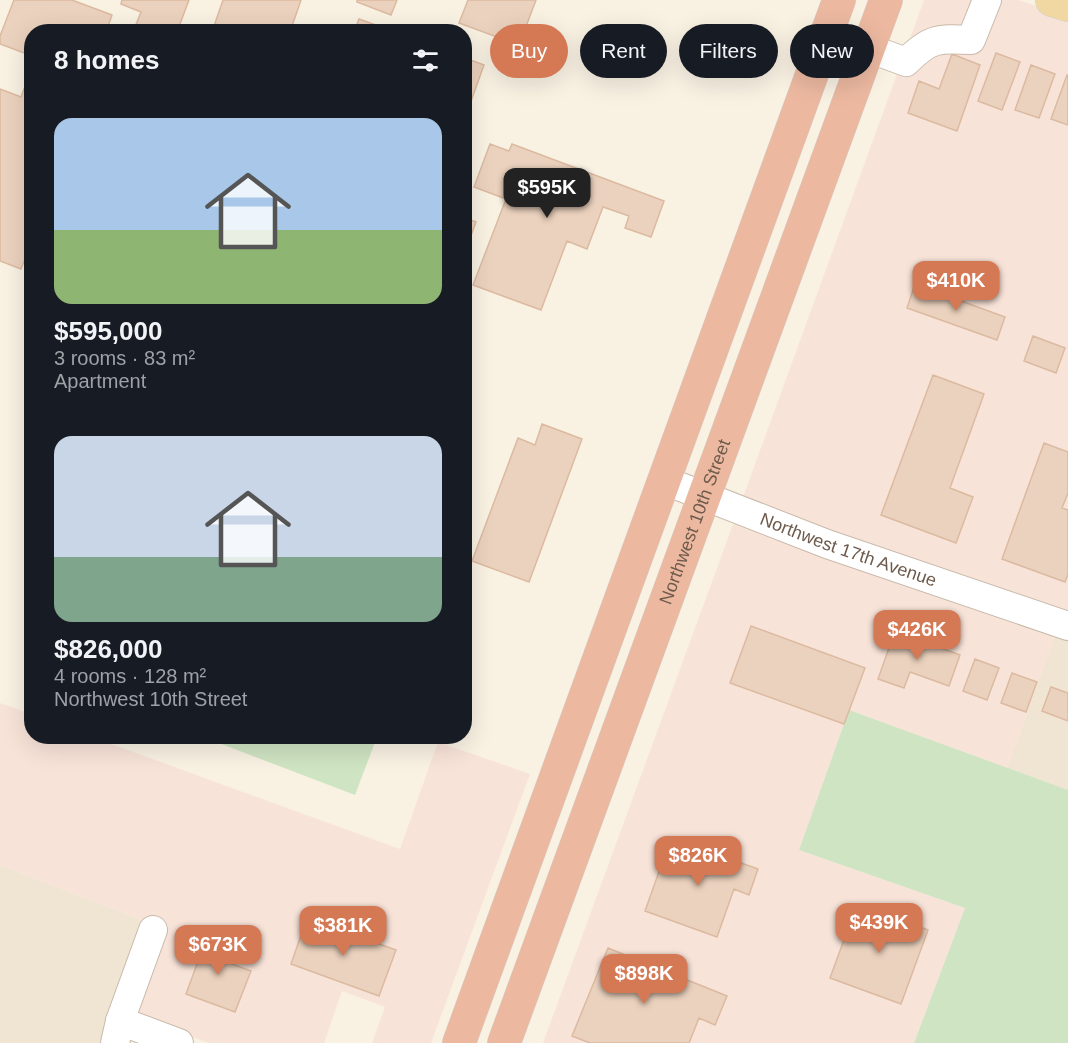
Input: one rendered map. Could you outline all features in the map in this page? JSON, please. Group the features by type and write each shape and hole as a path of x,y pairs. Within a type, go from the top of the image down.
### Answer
{"highway":[{"path":"466,1041 663,480 839,0"},
{"name":"Northwest 10th Street","path":"874,31 885,0"},
{"name":"Northwest 10th Street","path":"504,1043 857,78"}],"street":[{"path":"874,50 906,62 922,46 939,38 971,40 987,0"},
{"name":"Northwest 17th Avenue","path":"663,480 827,544 1068,626"},
{"path":"153,930 117,1032 179,1043"}],"shaded area":[{"path":"924,0 1018,0 1068,16 1068,615 742,500"},
{"path":"735,519 1056,633 1007,768 849,710 799,850 965,908 914,1043 543,1043"},
{"path":"1056,633 1068,637 1068,790 1007,768"},
{"path":"0,703 24,712 24,744 111,744 400,849 437,744 444,744 530,774 431,1043 372,1043 385,1007 342,991 324,1043 209,1043 135,1016 168,925 146,917 144,921 0,865"},
{"path":"0,865 144,921 103,1043 0,1043"}],"green space":[{"path":"849,710 1068,790 1068,1043 914,1043 965,908 799,850"},
{"path":"221,744 374,744 355,795"}],"building":[{"path":"14,0 72,0 112,15 109,24 24,24 24,53 0,44 0,36"},
{"path":"122,0 189,0 180,24 136,24 141,12 121,4"},
{"path":"223,0 301,0 293,24 215,24"},
{"path":"357,0 397,0 391,15 357,2"},
{"path":"468,0 536,0 527,24 490,24 490,34 472,28 472,24 459,23"},
{"path":"359,19 373,24 357,24"},
{"path":"996,53 1020,62 1002,110 978,101"},
{"path":"952,54 980,65 957,131 908,113 919,81 939,89"},
{"path":"472,61 484,65 472,98"},
{"path":"1031,65 1055,74 1039,118 1015,110"},
{"path":"1068,76 1068,125 1051,119"},
{"path":"0,89 21,97 24,89 24,261 21,269 0,261"},
{"path":"490,144 509,151 512,144 664,201 651,237 625,228 629,216 603,207 587,249 567,241 541,310 473,285 506,199 474,187"},
{"path":"472,221 476,222 472,233"},
{"path":"915,284 1005,317 997,340 907,308"},
{"path":"1033,336 1065,348 1056,373 1024,361"},
{"path":"933,375 984,394 950,488 973,497 956,543 881,515"},
{"path":"542,424 582,439 529,582 472,561 518,438 535,445"},
{"path":"1044,443 1068,452 1068,493 1062,508 1068,510 1068,574 1065,582 1002,559"},
{"path":"751,626 865,668 844,724 730,683"},
{"path":"895,631 960,655 949,686 910,672 904,688 878,679"},
{"path":"975,659 999,668 987,700 963,691"},
{"path":"1012,673 1037,682 1026,712 1001,703"},
{"path":"1051,687 1068,693 1068,721 1042,711"},
{"path":"671,838 758,869 749,895 734,889 717,937 645,911"},
{"path":"857,904 928,930 901,1004 830,978"},
{"path":"307,918 396,950 379,996 291,964"},
{"path":"208,934 231,943 224,961 251,971 235,1012 186,994"},
{"path":"608,948 727,996 715,1025 699,1018 689,1043 590,1043 572,1036"}]}
